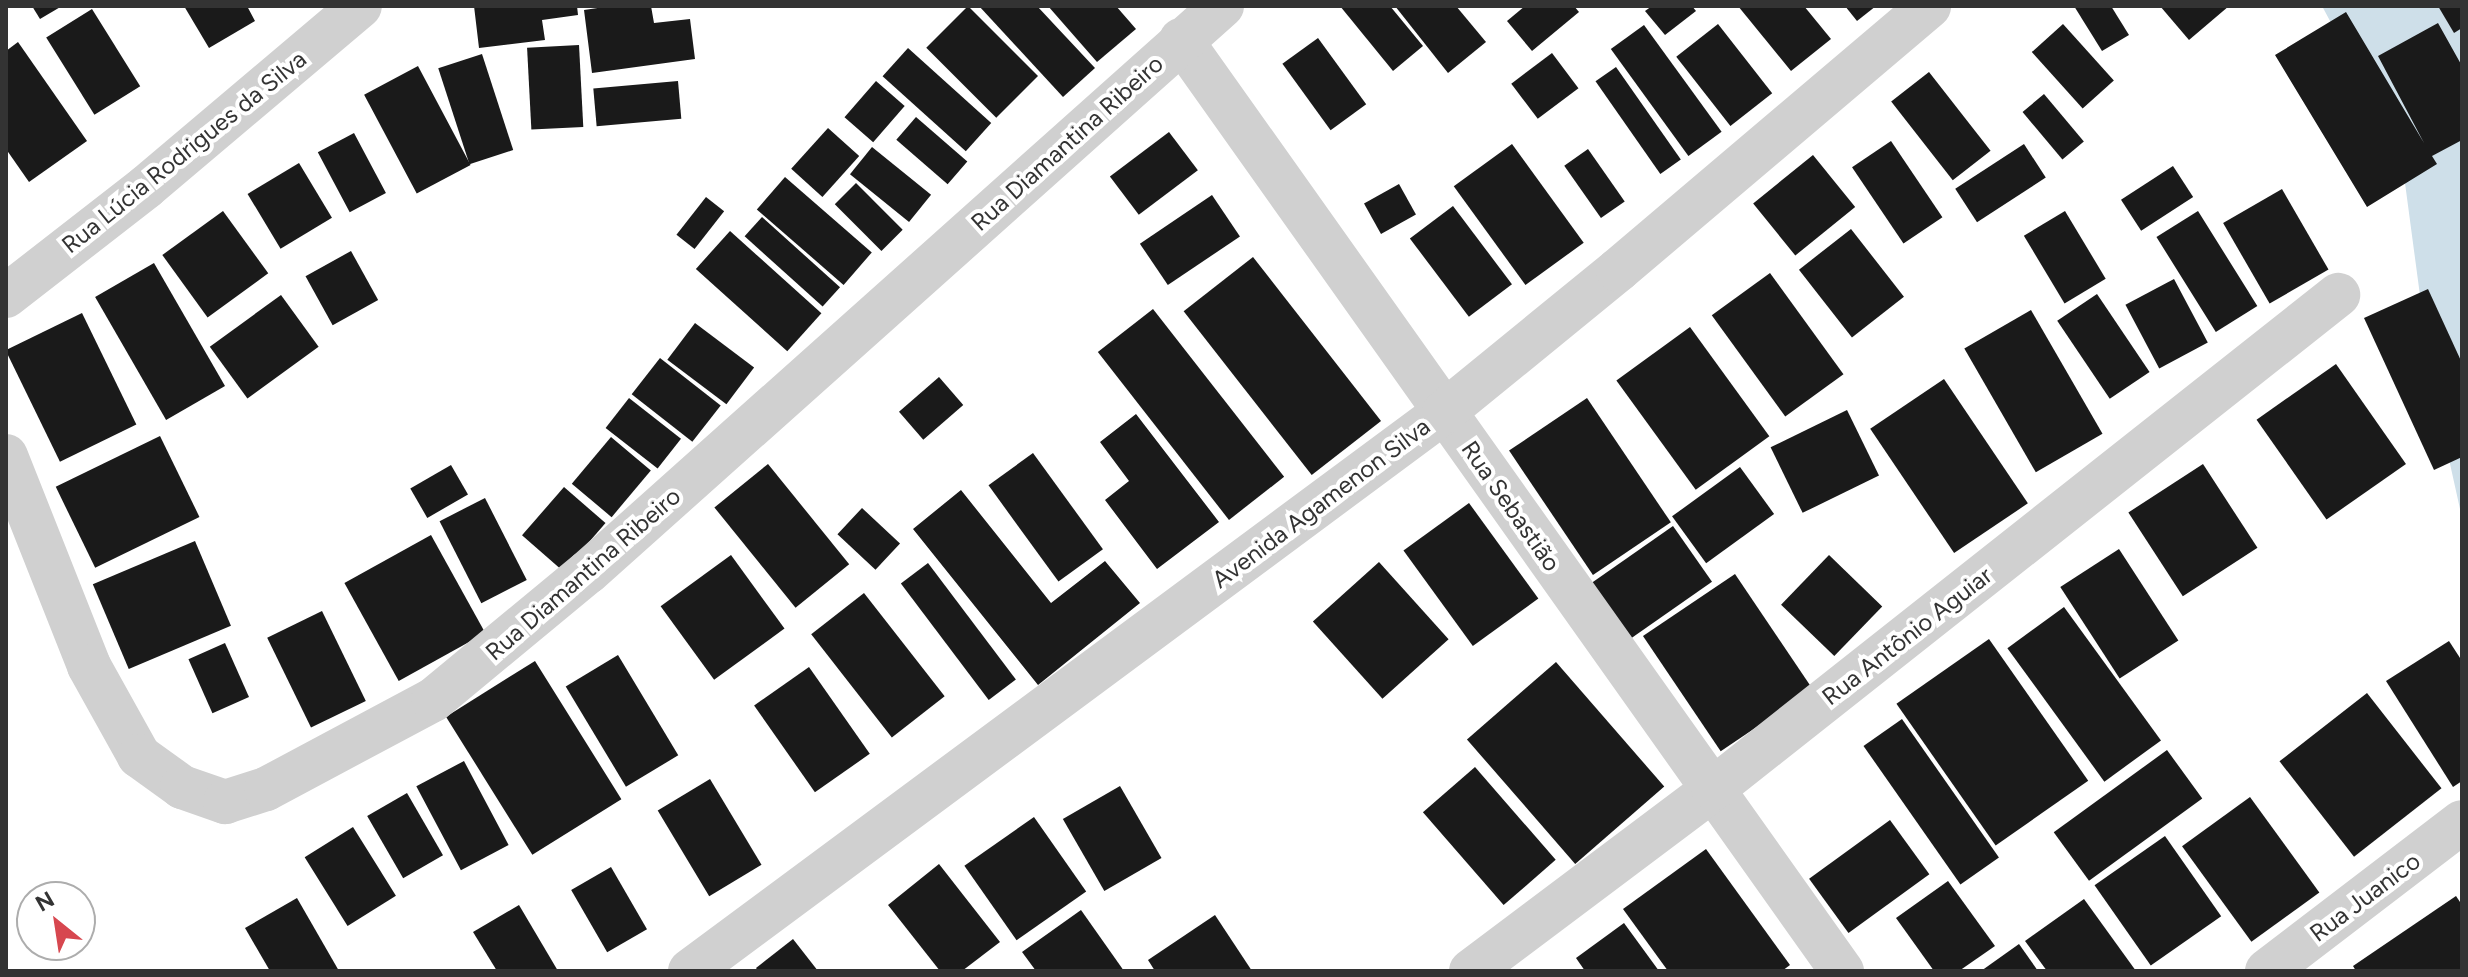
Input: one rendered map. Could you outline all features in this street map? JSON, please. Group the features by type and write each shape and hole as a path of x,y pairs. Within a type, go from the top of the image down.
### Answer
{"street":[{"name":"Rua Lúcia Rodrigues da Silva","path":"6,296 146,187 360,6"},
{"name":"Rua Diamantina Ribeiro","path":"6,456 89,666 139,756 182,787 225,802 266,789 433,700 457,681 588,572 877,317 1222,6"},
{"name":"Avenida Agamenon Silva","path":"690,971 1444,412 1618,270 1929,6"},
{"name":"Rua Sebastião","path":"1181,40 1842,971"},
{"name":"Rua Antônio Aguiar","path":"1471,971 1713,789 2338,295"},
{"name":"Rua Juanico","path":"2267,971 2462,822"}],"shaded area":[{"path":"2322,6 2462,6 2462,518 2431,378 2401,153"}],"building":[{"path":"32,6 62,6 40,19"},
{"path":"184,6 247,6 255,21 209,48"},
{"path":"474,6 577,6 578,15 542,20 545,40 479,48"},
{"path":"651,6 654,23 690,19 695,59 592,73 584,10"},
{"path":"968,6 1038,76 996,118 926,48"},
{"path":"979,6 1037,6 1095,68 1063,97"},
{"path":"1048,6 1116,6 1136,29 1097,62"},
{"path":"1340,6 1390,6 1423,46 1393,71"},
{"path":"1395,6 1456,6 1486,42 1448,73"},
{"path":"1525,6 1574,6 1579,12 1532,51 1507,21"},
{"path":"1652,6 1692,6 1696,11 1665,35 1645,11"},
{"path":"1738,6 1804,6 1831,39 1791,71"},
{"path":"1845,6 1876,6 1857,21"},
{"path":"2074,6 2111,6 2129,35 2102,51"},
{"path":"2160,6 2229,6 2189,40"},
{"path":"2438,6 2462,6 2462,28 2454,33"},
{"path":"92,9 140,86 94,115 46,38"},
{"path":"2346,12 2424,143 2378,56 2438,23 2462,66 2462,140 2432,156 2437,164 2367,207 2275,55"},
{"path":"1718,24 1772,93 1730,126 1676,57"},
{"path":"2063,24 2114,80 2083,109 2032,52"},
{"path":"1644,25 1722,132 1688,156 1611,49"},
{"path":"1318,38 1366,104 1331,130 1282,64"},
{"path":"18,42 87,141 29,182 6,149 6,51"},
{"path":"579,45 583,127 531,130 527,48"},
{"path":"908,48 991,123 966,151 883,76"},
{"path":"1552,53 1578,88 1538,119 1511,84"},
{"path":"482,54 513,150 469,164 438,68"},
{"path":"418,66 471,165 417,194 364,95"},
{"path":"1616,67 1681,160 1660,174 1596,81"},
{"path":"1929,72 1991,151 1953,180 1891,102"},
{"path":"678,81 681,119 597,126 593,88"},
{"path":"876,81 905,106 873,142 845,117"},
{"path":"2044,94 2084,141 2062,159 2023,112"},
{"path":"916,117 967,162 948,184 896,140"},
{"path":"828,128 859,156 822,197 791,169"},
{"path":"1169,132 1198,170 1139,215 1110,177"},
{"path":"354,133 386,193 350,212 318,152"},
{"path":"1891,141 1942,217 1903,244 1852,167"},
{"path":"1512,144 1584,243 1525,285 1454,186"},
{"path":"2024,144 2046,178 1977,222 1955,189"},
{"path":"872,147 931,195 909,222 850,174"},
{"path":"1588,149 1625,201 1601,218 1564,166"},
{"path":"1813,155 1855,207 1795,256 1753,203"},
{"path":"299,163 332,218 281,249 248,194"},
{"path":"2173,166 2193,197 2141,231 2121,200"},
{"path":"785,177 872,252 844,285 757,209"},
{"path":"856,183 903,230 881,251 835,204"},
{"path":"1399,184 1416,215 1381,234 1364,203"},
{"path":"2282,189 2328,270 2270,304 2223,223"},
{"path":"1212,195 1240,236 1168,285 1140,244"},
{"path":"706,197 724,211 695,249 676,235"},
{"path":"1453,206 1512,284 1469,317 1410,238"},
{"path":"223,211 268,273 208,317 162,255"},
{"path":"2065,211 2106,279 2065,303 2024,236"},
{"path":"2198,211 2257,306 2216,332 2156,237"},
{"path":"762,217 840,287 823,307 745,236"},
{"path":"1851,229 1904,297 1852,337 1799,270"},
{"path":"730,231 821,313 787,351 696,269"},
{"path":"351,251 378,300 333,325 306,276"},
{"path":"1253,257 1381,421 1312,475 1184,311"},
{"path":"154,263 225,386 166,420 95,297"},
{"path":"1770,273 1843,374 1785,416 1712,315"},
{"path":"2174,279 2208,343 2159,368 2125,305"},
{"path":"2428,289 2462,363 2462,457 2434,470 2364,318"},
{"path":"2097,294 2150,372 2110,399 2057,321"},
{"path":"281,295 319,347 247,399 210,347"},
{"path":"1153,309 1284,477 1229,520 1098,352"},
{"path":"2031,310 2102,434 2036,472 1964,348"},
{"path":"82,313 136,424 60,462 6,350"},
{"path":"695,323 754,368 726,404 667,360"},
{"path":"1690,327 1769,436 1696,490 1616,380"},
{"path":"660,358 721,405 692,442 632,394"},
{"path":"2336,364 2406,464 2327,520 2257,420"},
{"path":"939,377 963,405 923,440 899,412"},
{"path":"1944,379 2028,503 1954,553 1870,429"},
{"path":"629,398 681,439 658,469 606,428"},
{"path":"1587,398 1671,522 1593,575 1509,451"},
{"path":"1847,410 1879,476 1803,513 1771,447"},
{"path":"1136,414 1219,522 1157,569 1105,500 1129,481 1100,442"},
{"path":"160,436 199,517 95,568 56,487"},
{"path":"611,437 651,470 612,517 572,484"},
{"path":"1033,453 1103,549 1058,582 989,485"},
{"path":"768,464 849,564 796,608 714,507"},
{"path":"2203,464 2257,548 2183,596 2128,512"},
{"path":"451,465 468,494 427,518 410,488"},
{"path":"1740,467 1774,514 1706,563 1672,516"},
{"path":"564,487 606,523 564,571 522,535"},
{"path":"961,490 1051,603 1105,561 1140,603 1038,685 913,529"},
{"path":"485,498 527,580 481,603 440,521"},
{"path":"1469,503 1538,598 1473,646 1403,551"},
{"path":"862,508 900,543 875,570 837,534"},
{"path":"1673,526 1712,582 1622,645 1583,589"},
{"path":"431,535 485,633 399,681 344,583"},
{"path":"195,541 231,626 129,669 93,584"},
{"path":"2119,549 2178,640 2120,679 2060,587"},
{"path":"731,555 784,629 714,680 661,606"},
{"path":"1829,555 1882,606 1834,656 1781,605"},
{"path":"1379,562 1449,639 1382,699 1313,622"},
{"path":"928,563 1016,680 989,700 901,583"},
{"path":"1735,574 1813,689 1721,751 1643,636"},
{"path":"864,593 945,696 892,737 811,634"},
{"path":"2064,607 2161,740 2104,782 2007,648"},
{"path":"322,611 366,701 311,728 267,638"},
{"path":"1989,639 2088,781 1996,846 1896,704"},
{"path":"2449,641 2462,661 2462,781 2453,787 2386,681"},
{"path":"225,643 249,697 212,713 188,659"},
{"path":"618,655 678,755 626,787 566,686"},
{"path":"535,661 621,799 532,855 446,717"},
{"path":"1556,662 1664,787 1575,864 1467,739"},
{"path":"809,667 870,754 815,792 754,705"},
{"path":"2367,693 2441,788 2354,857 2280,761"},
{"path":"1902,719 1999,857 1960,884 1863,746"},
{"path":"2167,750 2202,799 2089,881 2054,832"},
{"path":"464,761 509,845 461,870 416,786"},
{"path":"1475,767 1556,860 1504,905 1423,812"},
{"path":"710,779 762,865 709,896 658,810"},
{"path":"1120,786 1162,858 1104,891 1063,819"},
{"path":"407,793 443,855 403,878 367,816"},
{"path":"2250,797 2319,892 2251,942 2182,846"},
{"path":"1034,817 1086,892 1017,940 964,866"},
{"path":"1890,820 1929,874 1848,933 1809,879"},
{"path":"353,827 396,896 348,926 305,857"},
{"path":"2165,836 2221,916 2151,966 2095,885"},
{"path":"1706,849 1790,965 1782,971 1668,971 1623,909"},
{"path":"939,864 1000,942 962,971 940,971 888,905"},
{"path":"611,867 647,929 607,952 571,890"},
{"path":"1948,881 1995,946 1959,971 1934,971 1896,918"},
{"path":"2456,896 2462,905 2462,971 2356,971 2353,966"},
{"path":"297,898 339,971 270,971 245,928"},
{"path":"2084,899 2136,971 2047,971 2025,941"},
{"path":"519,905 558,971 497,971 473,932"},
{"path":"1081,910 1124,971 1036,971 1022,952"},
{"path":"1215,915 1252,971 1155,971 1148,960"},
{"path":"1624,923 1659,971 1585,971 1576,958"},
{"path":"793,939 818,971 758,971 756,968"},
{"path":"2019,944 2038,971 1981,971"}]}
